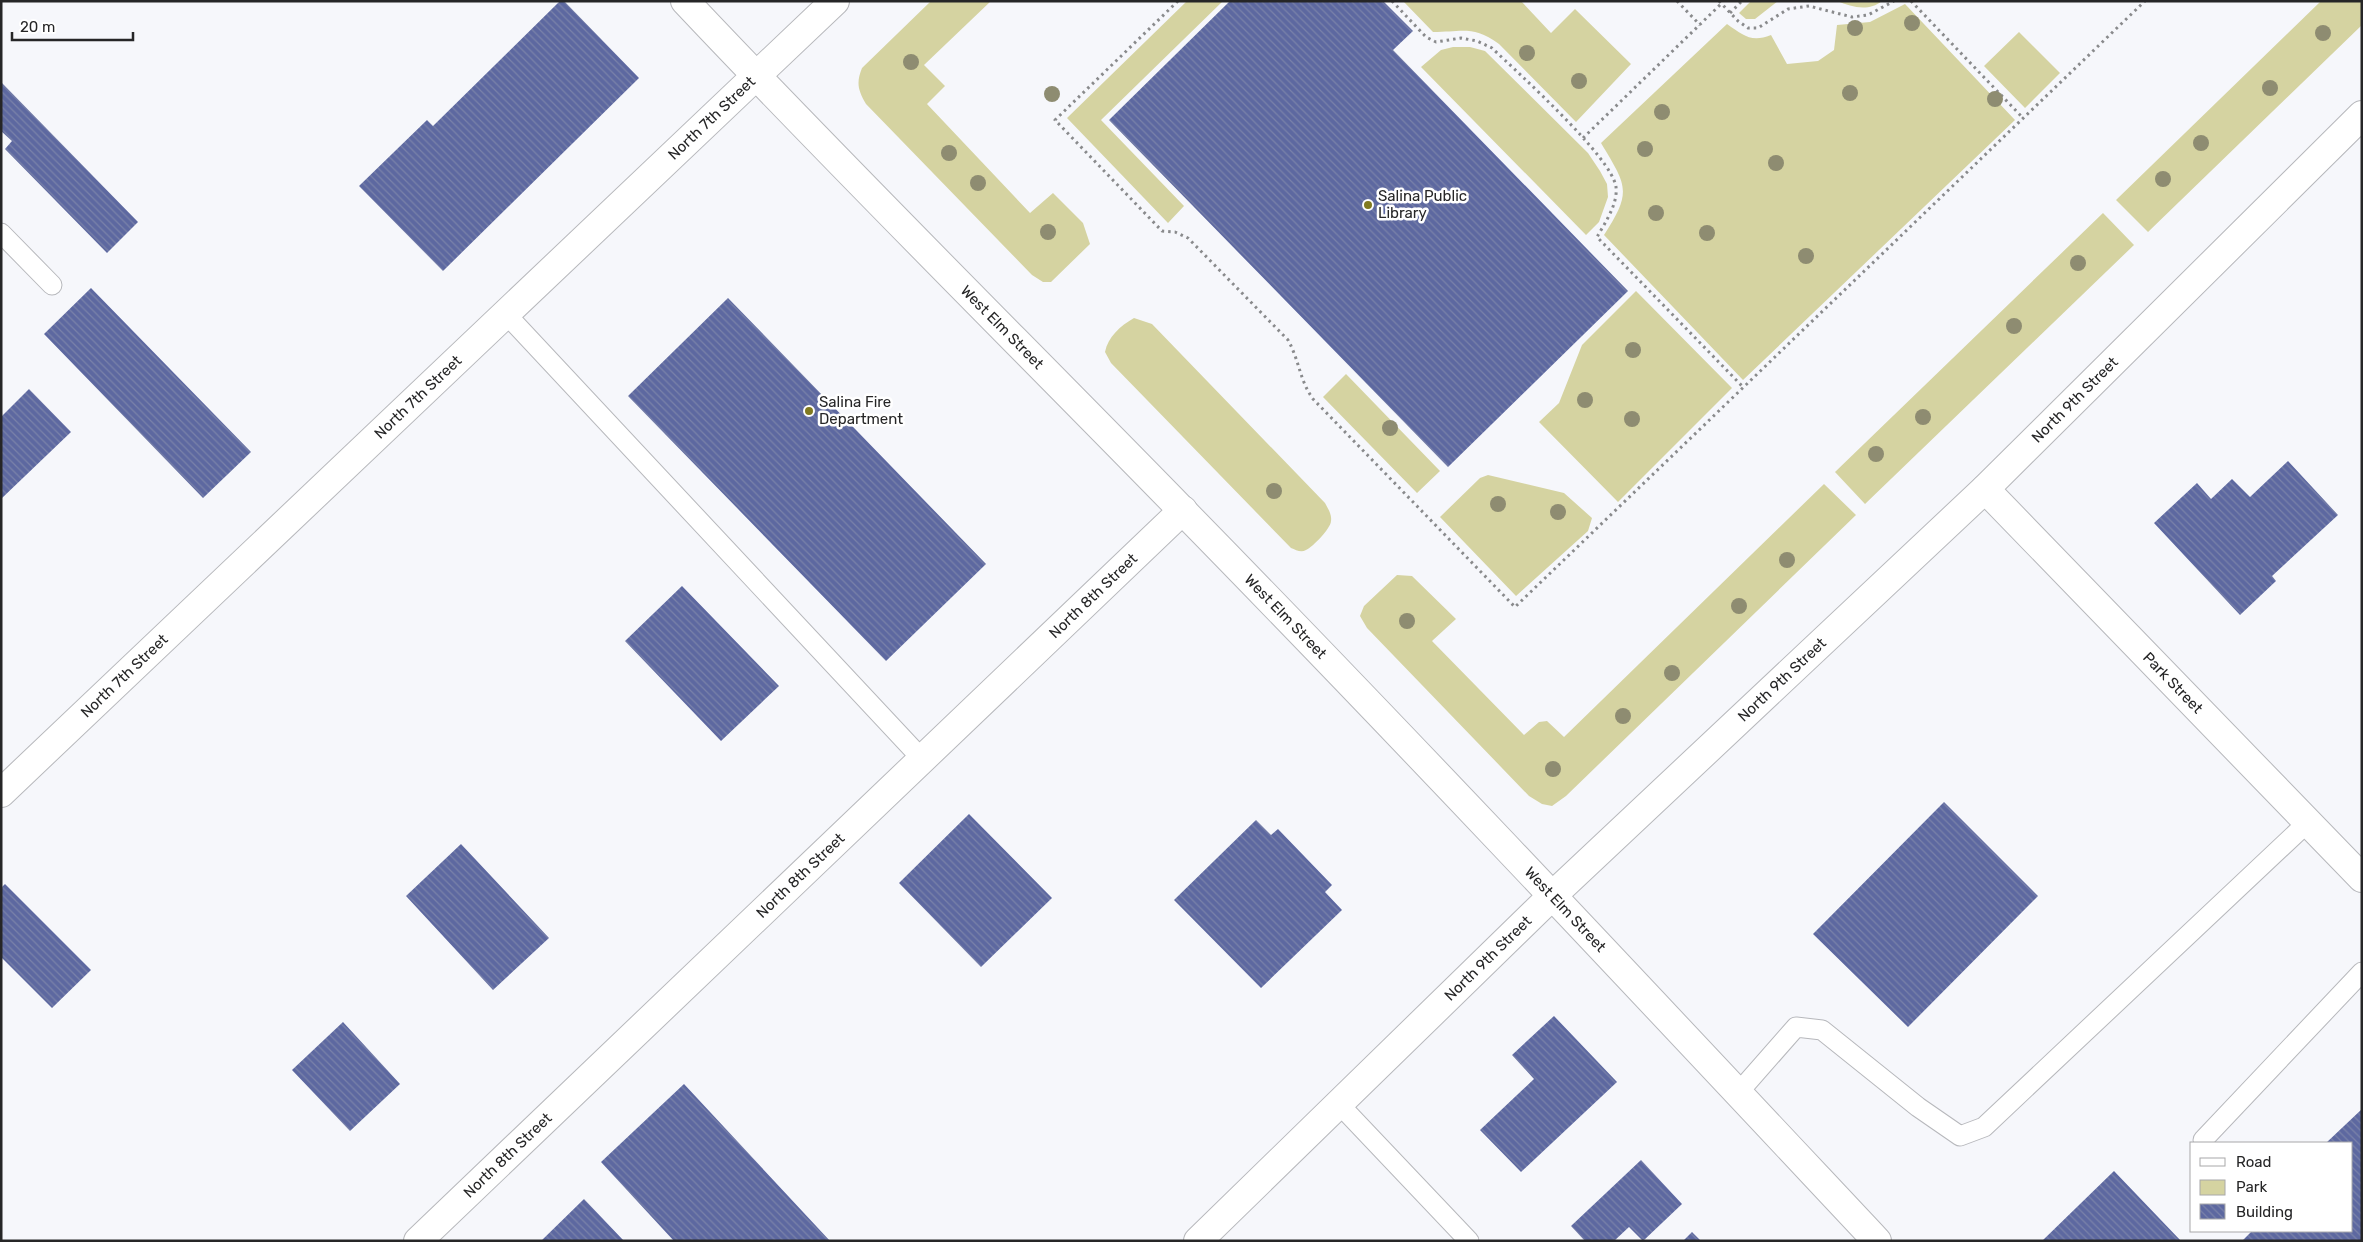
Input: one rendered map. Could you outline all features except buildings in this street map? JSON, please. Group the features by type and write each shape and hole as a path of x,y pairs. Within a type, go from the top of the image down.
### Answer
{"street":[{"name":"West Elm Street","path":"685,1 756,77 1183,510 1553,896 1877,1241"},
{"name":"North 7th Street","path":"1,793 835,1"},
{"name":"North 9th Street","path":"1198,1241 1553,896 1985,489 2362,115"},
{"name":"Park Street","path":"1985,489 2362,878"},
{"name":"North 8th Street","path":"418,1241 1183,510"}],"lane":[{"path":"1,233 52,285"},
{"path":"506,314 922,759"},
{"path":"1738,1093 1796,1027 1822,1030 1918,1107 1960,1136 1984,1127 2308,822"},
{"path":"2204,1140 2362,972"},
{"path":"1339,1104 1469,1241"}],"path":[{"path":"1178,1 1055,120 1162,231 1174,232 1188,238 1288,340 1297,356 1303,384 1313,399 1515,607 2144,1"},
{"path":"1392,1 1426,37 1436,42 1461,38 1477,41 1492,48 1583,138 1613,176 1616,189 1609,215 1597,237 1744,388"},
{"path":"1677,1 1700,25"},
{"path":"1730,13 1742,1"},
{"path":"1583,138 1700,25 1720,3 1748,28 1758,28 1788,9 1809,6 1852,17 1868,15 1894,1"},
{"path":"1911,1 2023,118"}],"green space":[{"path":"931,1 991,1 924,65 945,86 927,104 1030,213 1053,193 1083,223 1090,244 1051,282 1043,282 1032,275 866,104 861,95 859,78 862,68"},
{"path":"1187,1 1223,1 1101,120 1184,206 1168,223 1067,118"},
{"path":"1403,1 1521,1 1551,33 1575,9 1631,64 1576,122 1499,44 1482,34 1474,32 1433,32"},
{"path":"1751,1 1778,1 1755,19 1746,19 1739,13"},
{"path":"1837,1 1882,1 1871,6 1854,7"},
{"path":"2321,1 2362,1 2362,25 2148,232 2116,200"},
{"path":"1905,4 2015,120 1743,380 1604,235 1619,208 1623,188 1621,179 1601,143 1727,24 1748,37 1758,38 1771,35 1787,64 1818,61 1834,50 1837,25 1870,22"},
{"path":"2019,32 2060,73 2025,108 1984,66"},
{"path":"1453,47 1470,47 1485,51 1588,153 1607,184 1608,197 1599,222 1586,235 1421,67 1441,50"},
{"path":"2103,213 2134,245 1865,504 1835,472"},
{"path":"1636,291 1732,388 1618,502 1539,422 1559,403 1582,345"},
{"path":"1134,318 1152,324 1325,503 1330,512 1331,521 1328,528 1313,545 1304,551 1291,548 1111,363 1105,352 1109,341 1119,328"},
{"path":"1346,374 1440,471 1417,493 1323,397"},
{"path":"1488,475 1564,493 1592,518 1588,531 1516,596 1440,517 1480,478"},
{"path":"1824,484 1856,515 1566,796 1552,806 1542,804 1529,796 1367,628 1360,616 1364,606 1397,575 1412,576 1456,619 1432,641 1524,735 1539,722 1547,721 1564,737"}],"place":[{"name":"Salina Public Library","path":"1368,205"},
{"name":"Salina Fire Department","path":"809,411"}]}
